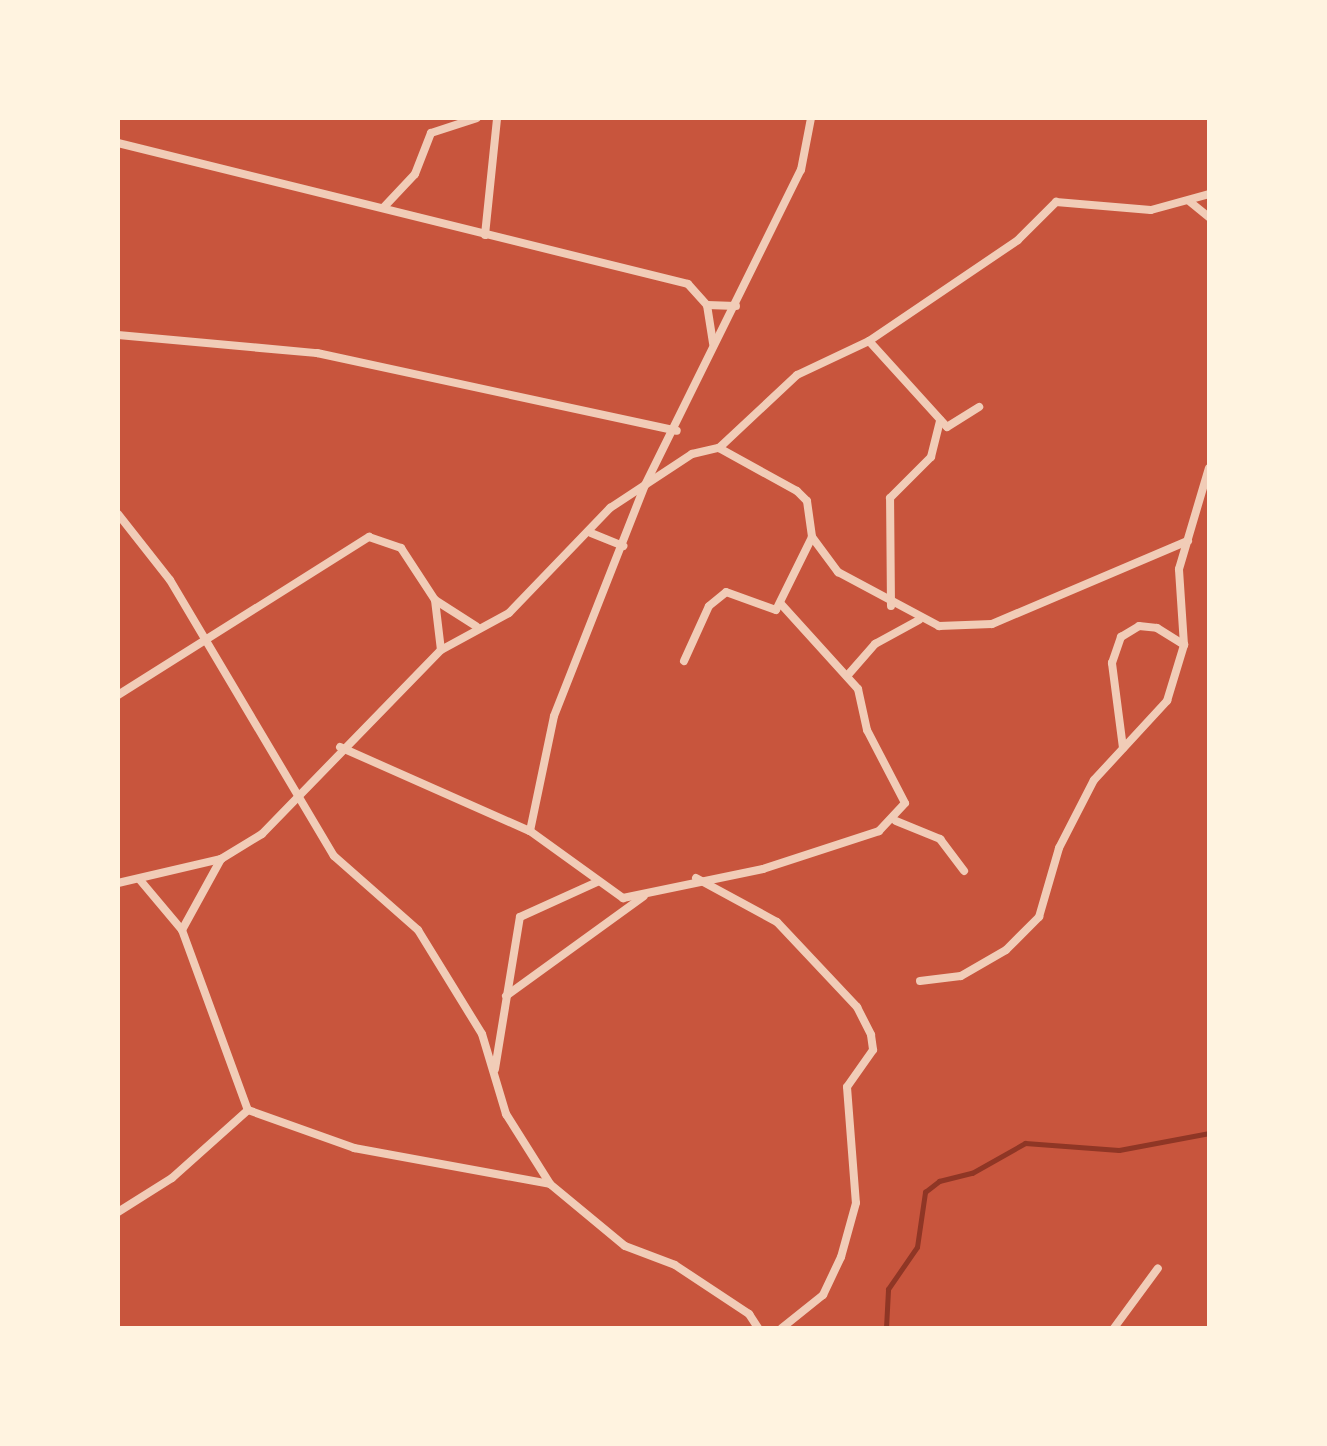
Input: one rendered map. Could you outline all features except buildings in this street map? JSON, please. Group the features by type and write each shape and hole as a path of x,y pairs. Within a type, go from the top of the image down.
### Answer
{"street":[{"path":"384,207 415,174 431,133 477,118"},
{"path":"485,235 497,118"},
{"path":"530,831 554,716 645,485 677,431 713,345 736,306 801,170 811,118"},
{"path":"118,143 688,284 707,305 713,345"},
{"path":"118,883 221,859 297,804 340,747 441,650 476,626 509,613 591,533 610,508 668,465 719,448 797,375 869,341 1018,240 1056,202 1151,210 1209,194"},
{"path":"1189,201 1209,217"},
{"path":"707,305 736,306"},
{"path":"118,335 317,353 677,431"},
{"path":"869,341 940,420 954,428 979,407"},
{"path":"891,606 890,498 931,457 940,420"},
{"path":"719,448 804,496 812,537 838,572 919,620 969,629 992,624 1188,541"},
{"path":"920,981 961,976 1006,950 1039,917 1070,823 1123,748 1167,701 1184,645 1179,569 1209,468"},
{"path":"118,514 208,641 297,804 334,856 418,930 482,1034 506,1114 550,1184 625,1246 675,1265 749,1314 758,1328"},
{"path":"591,533 623,546"},
{"path":"118,695 369,537 401,548 435,600 476,626"},
{"path":"684,661 717,596 735,593 770,611 781,604 812,537"},
{"path":"435,600 441,650"},
{"path":"781,604 847,676 905,803 896,821"},
{"path":"847,676 875,644 919,620"},
{"path":"1123,748 1112,663 1121,637 1139,626 1157,628 1184,645"},
{"path":"340,747 530,831 623,898 644,896 695,878 763,869 896,821 940,839 964,871"},
{"path":"182,930 221,859"},
{"path":"695,878 777,922 857,1007 871,1035 873,1050 847,1087 856,1203 841,1257 823,1295 782,1328"},
{"path":"140,880 182,930 248,1110"},
{"path":"494,1074 520,917 597,882"},
{"path":"506,996 644,896"},
{"path":"248,1110 354,1148 550,1184"},
{"path":"118,1212 172,1178 248,1110"},
{"path":"1114,1328 1158,1268"}],"waterway":[{"path":"886,1328 888,1289 917,1247 925,1192 939,1181 972,1173 1025,1143 1119,1150 1209,1133"}]}
